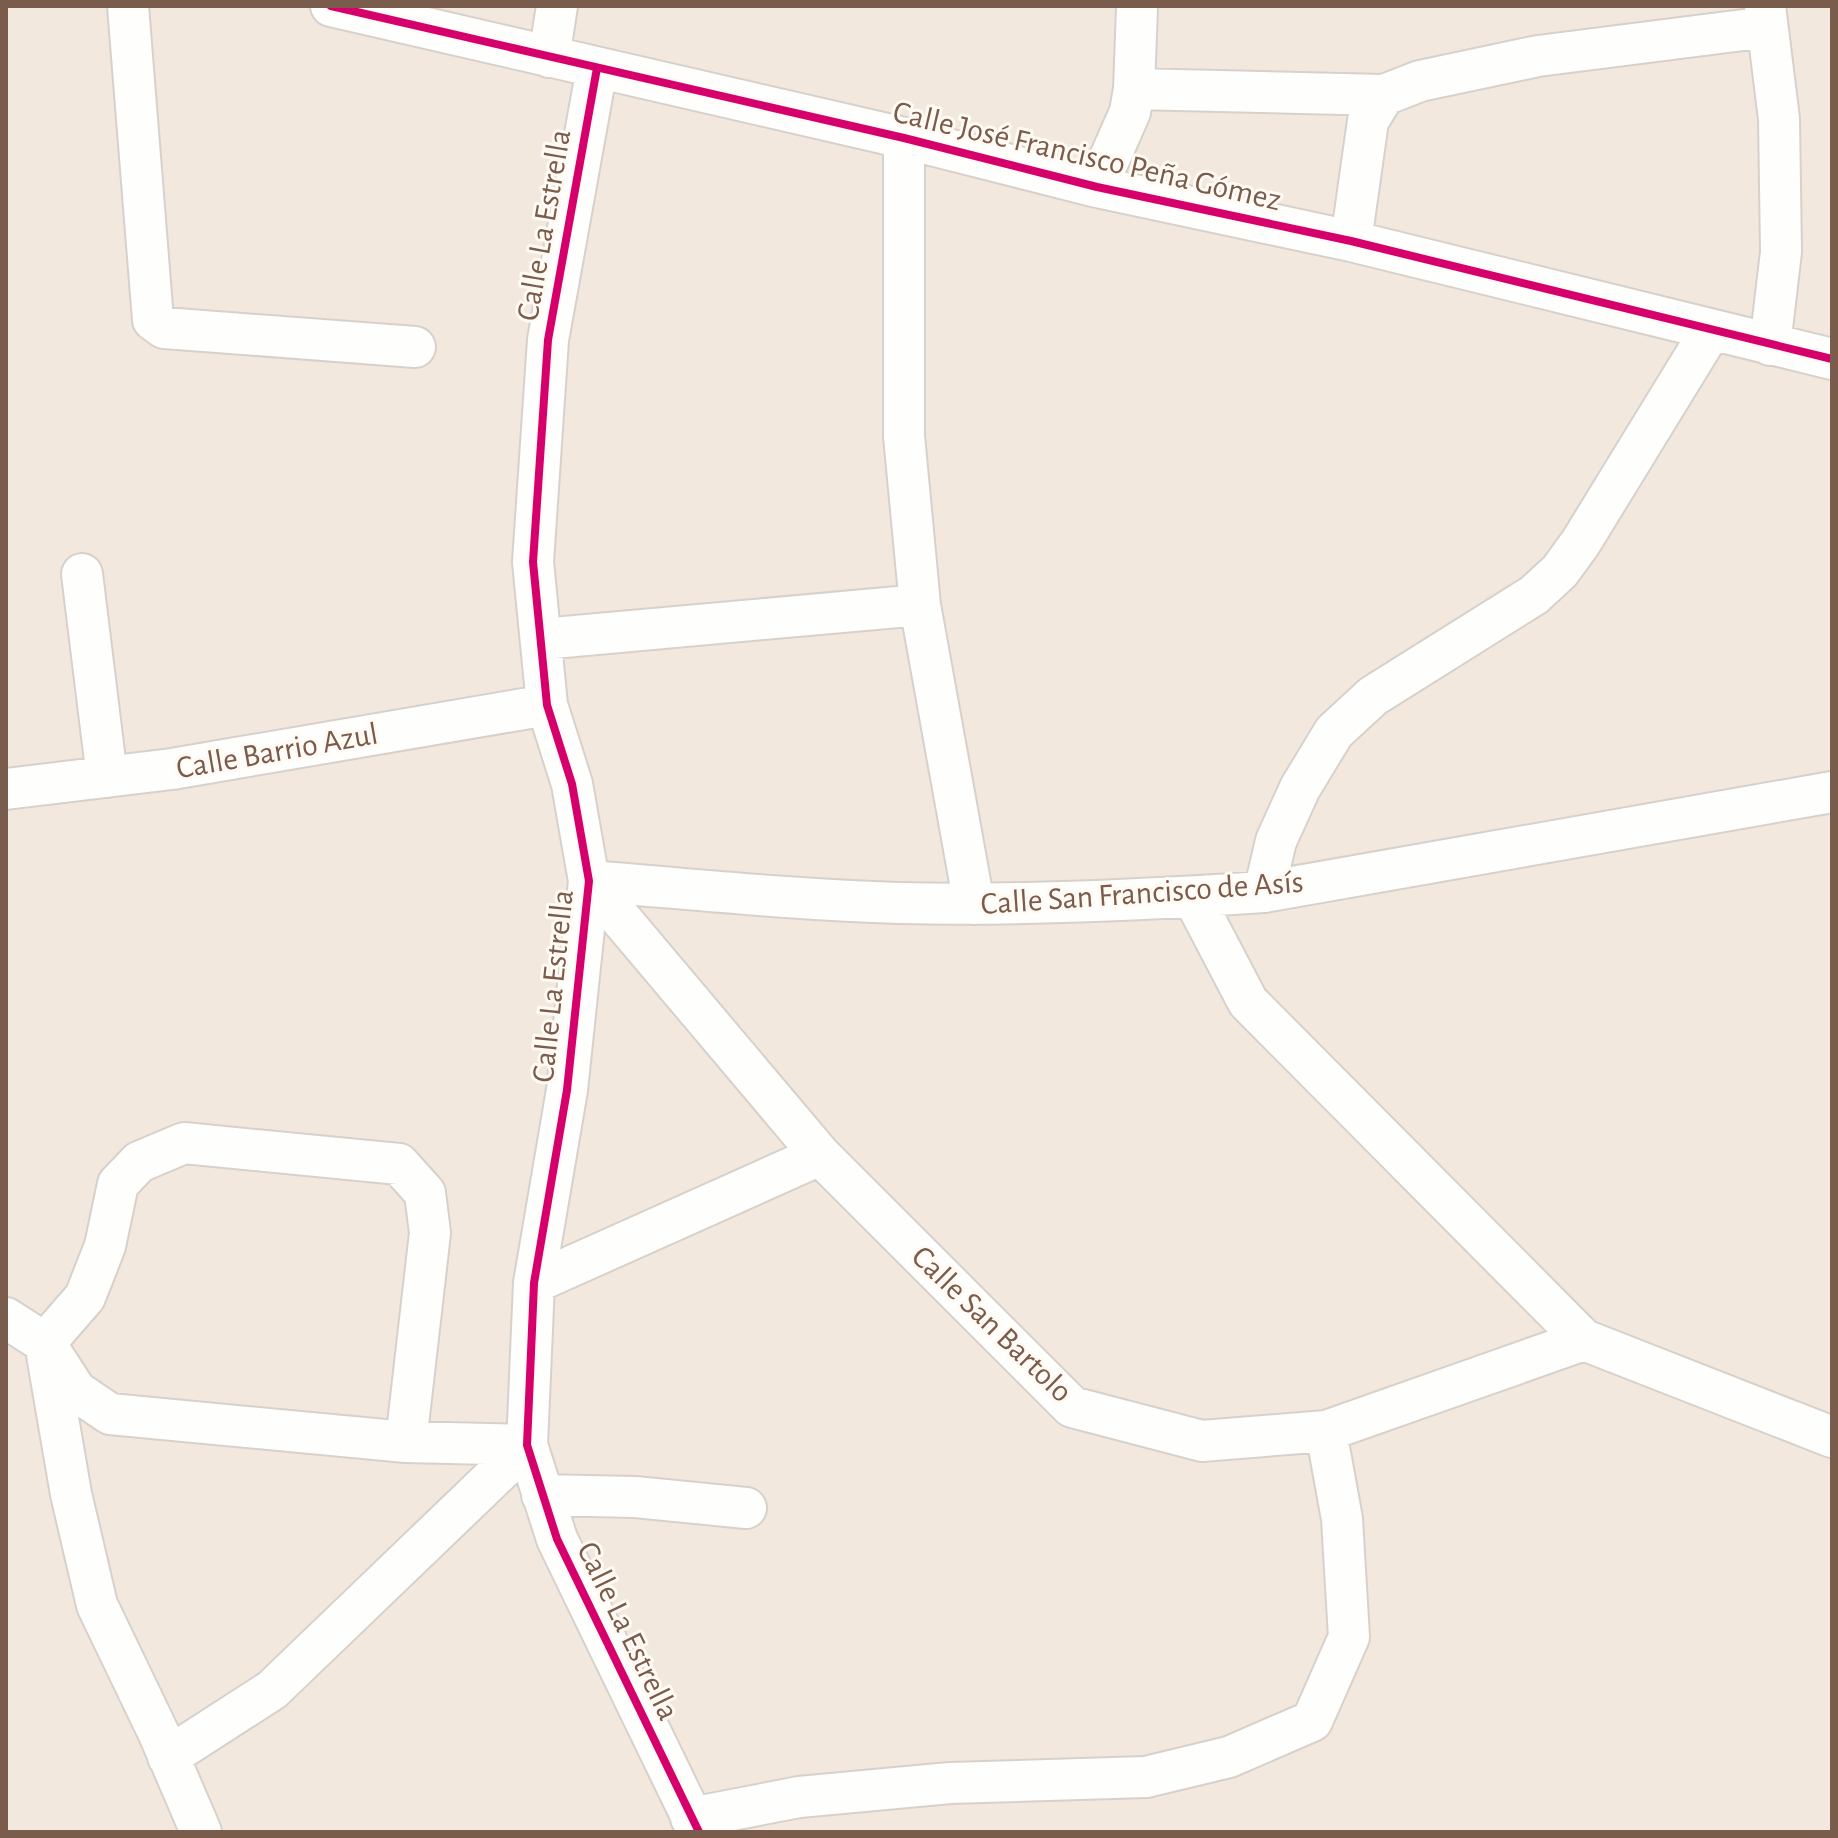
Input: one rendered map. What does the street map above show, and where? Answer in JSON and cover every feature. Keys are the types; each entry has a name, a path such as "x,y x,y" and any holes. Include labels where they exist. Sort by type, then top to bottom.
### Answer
{"street":[{"path":"128,6 153,320 164,328 415,347"},
{"name":"Calle José Francisco Peña Gómez","path":"331,6 904,138 1097,187 1351,241 1832,359"},
{"path":"549,57 557,6"},
{"path":"1097,187 1130,112 1134,89 1137,7"},
{"path":"1134,89 1384,95 1420,81 1538,56 1766,16 1779,119 1781,252 1770,345"},
{"name":"Calle La Estrella","path":"597,68 548,340 533,562 547,705 572,784 589,881 567,1090 534,1283 527,1445 557,1539 695,1825"},
{"path":"1351,241 1368,121 1384,95"},
{"path":"904,138 904,436 920,605 974,904"},
{"path":"1264,892 1276,841 1300,788 1334,732 1373,696 1534,595 1560,571 1711,330"},
{"path":"82,574 107,777"},
{"path":"542,639 920,605"},
{"name":"Calle Barrio Azul","path":"6,789 172,769 547,705"},
{"name":"Calle San Francisco de Asís","path":"589,881 897,903 974,904 1264,892 1832,792"},
{"name":"Calle San Bartolo","path":"589,881 820,1155 1072,1407 1202,1441 1326,1431 1584,1340"},
{"path":"1193,897 1248,1002 1584,1340 1832,1437"},
{"path":"45,1343 85,1297 105,1246 118,1184 139,1162 184,1143 399,1164 425,1193 430,1233 406,1442"},
{"path":"534,1283 820,1155"},
{"path":"6,1318 45,1343 76,1391 110,1414 406,1442 527,1445"},
{"path":"45,1343 71,1494 97,1605 201,1832"},
{"path":"695,1825 799,1797 950,1783 1146,1777 1229,1757 1312,1721 1349,1637 1342,1519 1326,1431"},
{"path":"168,1757 272,1690 527,1445"},
{"path":"542,1495 635,1497 746,1508"}],"shaded area":[{"path":"6,6 1832,6 1832,1832 6,1832"}],"cycle path":[{"path":"331,6 904,138 1097,187 1351,241 1832,359"},
{"path":"597,68 548,340 533,562 547,705 572,784 589,881 567,1090 534,1283 527,1445 557,1539 699,1832"}]}
